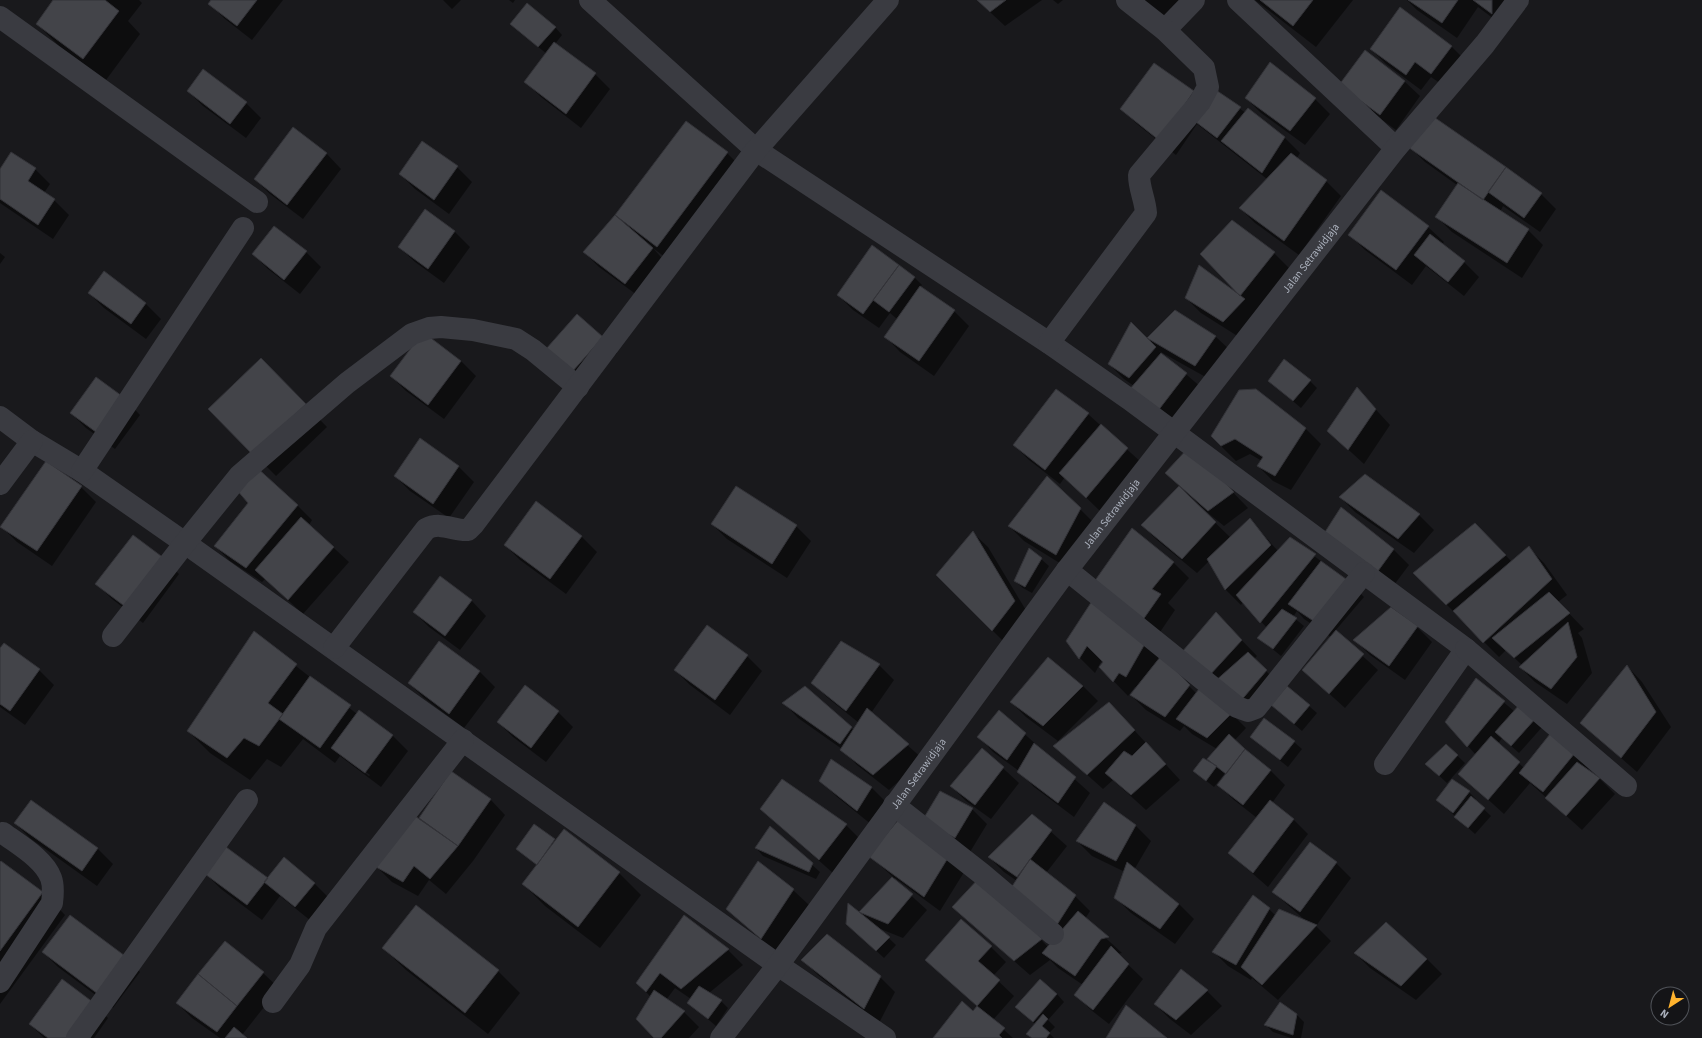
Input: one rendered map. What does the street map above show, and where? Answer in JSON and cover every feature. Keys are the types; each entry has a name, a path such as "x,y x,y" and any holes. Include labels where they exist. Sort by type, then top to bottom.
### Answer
{"street":[{"path":"590,0 756,150 1049,343 1174,432 1466,649 1626,786"},
{"path":"334,648 426,529 440,525 468,530 473,525 756,150 888,0"},
{"path":"1049,343 1146,213 1145,200 1139,185 1139,175 1200,102 1208,87 1204,68 1165,30 1127,0"},
{"path":"1165,30 1194,0"},
{"path":"1238,0 1396,148"},
{"name":"Jalan Setrawidjaja","path":"720,1038 778,965 1067,570 1396,148 1485,44 1518,0"},
{"path":"0,17 257,202"},
{"path":"82,471 243,228"},
{"path":"113,636 240,475 260,456 347,383 412,334 429,328 441,327 473,330 516,339 533,350 578,387"},
{"path":"0,418 32,441 82,471 185,543 778,965 885,1038"},
{"path":"0,484 32,441"},
{"path":"1067,570 1237,707 1248,711 1256,708 1364,573"},
{"path":"1385,764 1466,649"},
{"path":"273,1002 300,965 316,928 463,740"},
{"path":"77,1038 247,800"},
{"path":"894,805 982,874 1053,934"},
{"path":"0,982 52,903 53,891 51,878 42,864 3,833"}],"building":[{"path":"53,0 105,0 119,11 83,59 36,24"},
{"path":"211,0 257,0 237,26 208,4"},
{"path":"977,0 1006,0 990,12"},
{"path":"1260,0 1313,0 1293,26"},
{"path":"1408,0 1458,0 1442,23"},
{"path":"1473,0 1492,0 1492,14"},
{"path":"527,3 556,27 538,47 510,24"},
{"path":"1400,7 1452,46 1431,74 1415,62 1406,75 1370,49"},
{"path":"554,42 596,73 566,114 524,82"},
{"path":"1365,50 1405,81 1380,115 1339,85"},
{"path":"1270,62 1316,98 1290,131 1245,98"},
{"path":"1154,63 1194,91 1160,141 1120,109"},
{"path":"203,69 247,102 230,124 187,91"},
{"path":"1207,84 1241,107 1217,138 1184,113"},
{"path":"1248,108 1285,137 1262,173 1221,141"},
{"path":"1431,115 1506,167 1483,200 1408,147"},
{"path":"686,121 728,152 657,247 615,215"},
{"path":"293,127 327,153 287,205 254,179"},
{"path":"422,141 458,166 434,200 399,174"},
{"path":"11,152 36,168 28,181 55,199 38,225 0,199 0,169"},
{"path":"1291,153 1327,180 1284,241 1239,208"},
{"path":"1506,167 1542,193 1524,218 1488,192"},
{"path":"1458,183 1529,229 1507,263 1435,217"},
{"path":"1381,190 1429,226 1396,270 1348,235"},
{"path":"425,209 455,231 428,269 398,247"},
{"path":"615,215 653,248 625,284 583,252"},
{"path":"1232,220 1275,252 1240,296 1200,254"},
{"path":"274,226 307,251 284,280 252,254"},
{"path":"1430,234 1465,261 1448,282 1414,255"},
{"path":"872,245 899,265 863,314 837,295"},
{"path":"899,265 915,277 889,312 873,300"},
{"path":"1199,265 1245,299 1223,322 1185,298"},
{"path":"104,271 146,303 131,324 88,293"},
{"path":"920,286 955,310 919,361 884,337"},
{"path":"1175,310 1216,336 1195,366 1147,338"},
{"path":"577,314 603,337 572,372 546,349"},
{"path":"1131,322 1156,347 1129,378 1108,364"},
{"path":"423,332 461,361 428,405 390,376"},
{"path":"1161,353 1187,373 1157,412 1129,390"},
{"path":"261,358 306,404 253,455 208,409"},
{"path":"1284,359 1311,380 1293,401 1268,381"},
{"path":"96,377 126,399 100,435 70,413"},
{"path":"1357,387 1376,409 1348,450 1327,431"},
{"path":"1056,389 1089,413 1045,470 1013,445"},
{"path":"1256,389 1306,428 1275,476 1257,466 1263,457 1235,439 1221,446 1211,436 1239,390"},
{"path":"1101,424 1128,448 1086,498 1059,473"},
{"path":"420,438 459,466 433,504 394,476"},
{"path":"1190,446 1234,492 1208,511 1165,473"},
{"path":"46,461 82,486 37,551 0,527"},
{"path":"254,465 298,505 246,568 214,546 248,503 236,489"},
{"path":"1365,474 1420,514 1398,539 1339,497"},
{"path":"1047,476 1081,508 1056,555 1008,526"},
{"path":"736,486 797,525 772,564 711,524"},
{"path":"1179,486 1216,522 1182,559 1141,525"},
{"path":"536,501 582,536 550,579 504,545"},
{"path":"1341,507 1394,549 1378,571 1325,532"},
{"path":"301,517 334,547 288,600 255,570"},
{"path":"1250,518 1271,545 1225,590 1207,559"},
{"path":"1475,523 1506,555 1446,605 1413,573"},
{"path":"1132,528 1174,562 1152,589 1161,594 1140,624 1094,582"},
{"path":"973,531 1015,601 992,631 936,575"},
{"path":"133,535 165,559 127,608 95,584"},
{"path":"1290,537 1316,554 1260,623 1236,595"},
{"path":"1529,546 1552,579 1483,643 1453,611"},
{"path":"1029,548 1042,558 1025,587 1014,581"},
{"path":"1321,561 1350,582 1315,622 1288,604"},
{"path":"440,576 472,600 445,636 413,612"},
{"path":"1549,592 1570,613 1514,658 1492,638"},
{"path":"1094,598 1146,642 1126,677 1119,673 1113,682 1099,667 1103,662 1087,646 1079,659 1066,641"},
{"path":"1391,607 1418,626 1389,666 1353,640"},
{"path":"1282,609 1297,618 1273,649 1257,638"},
{"path":"1216,612 1242,640 1209,676 1182,652"},
{"path":"1568,622 1577,657 1551,689 1519,667"},
{"path":"707,625 748,655 715,700 674,670"},
{"path":"1336,630 1364,654 1329,694 1302,670"},
{"path":"254,631 297,664 268,703 283,714 259,746 244,738 227,758 187,731"},
{"path":"439,641 480,671 449,714 408,683"},
{"path":"841,641 880,664 846,711 811,683"},
{"path":"4,643 40,669 10,711 0,704 0,648"},
{"path":"1248,652 1267,670 1239,703 1213,683"},
{"path":"1161,656 1190,685 1165,717 1130,695"},
{"path":"1048,657 1083,686 1043,726 1010,702"},
{"path":"1627,665 1656,712 1621,758 1580,723"},
{"path":"310,676 351,705 320,748 279,719"},
{"path":"1476,678 1505,701 1467,747 1445,722"},
{"path":"525,685 559,711 531,748 497,722"},
{"path":"805,686 852,727 840,744 782,703"},
{"path":"1287,686 1310,705 1294,724 1271,705"},
{"path":"1199,689 1232,713 1207,738 1176,719"},
{"path":"1109,702 1135,730 1087,775 1053,746"},
{"path":"1520,704 1536,718 1511,746 1495,732"},
{"path":"867,708 909,744 873,775 840,750"},
{"path":"359,710 393,735 365,773 331,748"},
{"path":"999,710 1026,733 1007,760 977,737"},
{"path":"1264,718 1295,741 1280,760 1250,737"},
{"path":"1229,734 1245,749 1226,774 1207,759"},
{"path":"1550,734 1575,753 1543,792 1519,773"},
{"path":"1491,736 1520,762 1488,800 1458,774"},
{"path":"1146,742 1166,764 1131,795 1105,773 1124,751 1132,756"},
{"path":"1034,743 1076,777 1058,803 1017,772"},
{"path":"1446,744 1458,755 1439,776 1425,764"},
{"path":"982,748 1004,767 975,805 950,786"},
{"path":"1245,749 1271,770 1243,805 1217,785"},
{"path":"1203,758 1217,766 1206,781 1193,771"},
{"path":"831,759 872,787 857,811 819,781"},
{"path":"1577,762 1600,778 1566,816 1545,798"},
{"path":"451,771 491,799 458,846 419,818"},
{"path":"782,779 847,824 819,860 760,809"},
{"path":"1452,779 1470,791 1453,813 1436,800"},
{"path":"940,791 973,808 955,838 922,821"},
{"path":"1471,796 1485,808 1468,828 1454,817"},
{"path":"31,800 98,848 82,871 14,823"},
{"path":"1270,800 1294,819 1253,873 1228,853"},
{"path":"1104,802 1136,825 1116,861 1076,841"},
{"path":"412,814 458,846 430,879 414,866 403,882 376,867"},
{"path":"1032,814 1052,830 1017,877 988,857"},
{"path":"900,818 951,853 924,897 868,856"},
{"path":"534,824 555,839 537,865 516,849"},
{"path":"770,826 813,863 809,872 755,848"},
{"path":"564,829 620,872 578,927 522,884"},
{"path":"1310,842 1337,862 1300,912 1272,892"},
{"path":"226,847 268,878 247,905 205,874"},
{"path":"284,857 315,883 295,907 264,882"},
{"path":"1030,859 1076,895 1053,931 1007,894"},
{"path":"1,861 43,892 0,951 0,862"},
{"path":"758,861 794,889 761,939 726,909"},
{"path":"1127,862 1179,904 1160,929 1114,898"},
{"path":"981,876 1042,939 1014,961 952,907"},
{"path":"892,877 913,894 888,924 859,912"},
{"path":"1253,895 1270,908 1236,965 1212,952"},
{"path":"848,903 890,937 876,951 846,924"},
{"path":"416,905 499,970 465,1013 382,948"},
{"path":"1279,909 1317,925 1262,985 1241,967"},
{"path":"1078,911 1109,937 1101,939 1075,976 1042,953"},
{"path":"70,915 125,956 98,994 42,952"},
{"path":"684,915 729,949 681,989 660,973 646,992 636,983"},
{"path":"961,919 992,946 978,961 1000,980 977,1006 925,960"},
{"path":"1386,922 1427,959 1401,986 1354,953"},
{"path":"827,934 881,976 864,1009 801,960"},
{"path":"225,941 264,972 237,1006 198,974"},
{"path":"1111,946 1129,964 1093,1010 1074,995"},
{"path":"1181,969 1208,990 1176,1020 1154,1004"},
{"path":"198,974 237,1006 217,1032 176,1003"},
{"path":"62,979 94,1003 68,1038 48,1038 29,1024"},
{"path":"1040,979 1057,994 1033,1022 1015,1007"},
{"path":"699,986 722,1000 708,1019 687,1003"},
{"path":"654,990 685,1011 661,1038 654,1038 636,1019"},
{"path":"962,1001 973,1011 977,1006 1005,1028 999,1035 1002,1038 933,1038"},
{"path":"1280,1002 1297,1014 1293,1035 1264,1025"},
{"path":"1126,1005 1167,1038 1106,1038"},
{"path":"1043,1014 1048,1019 1042,1026 1050,1033 1046,1038 1032,1038 1026,1034"},
{"path":"234,1027 247,1038 225,1038"}]}
